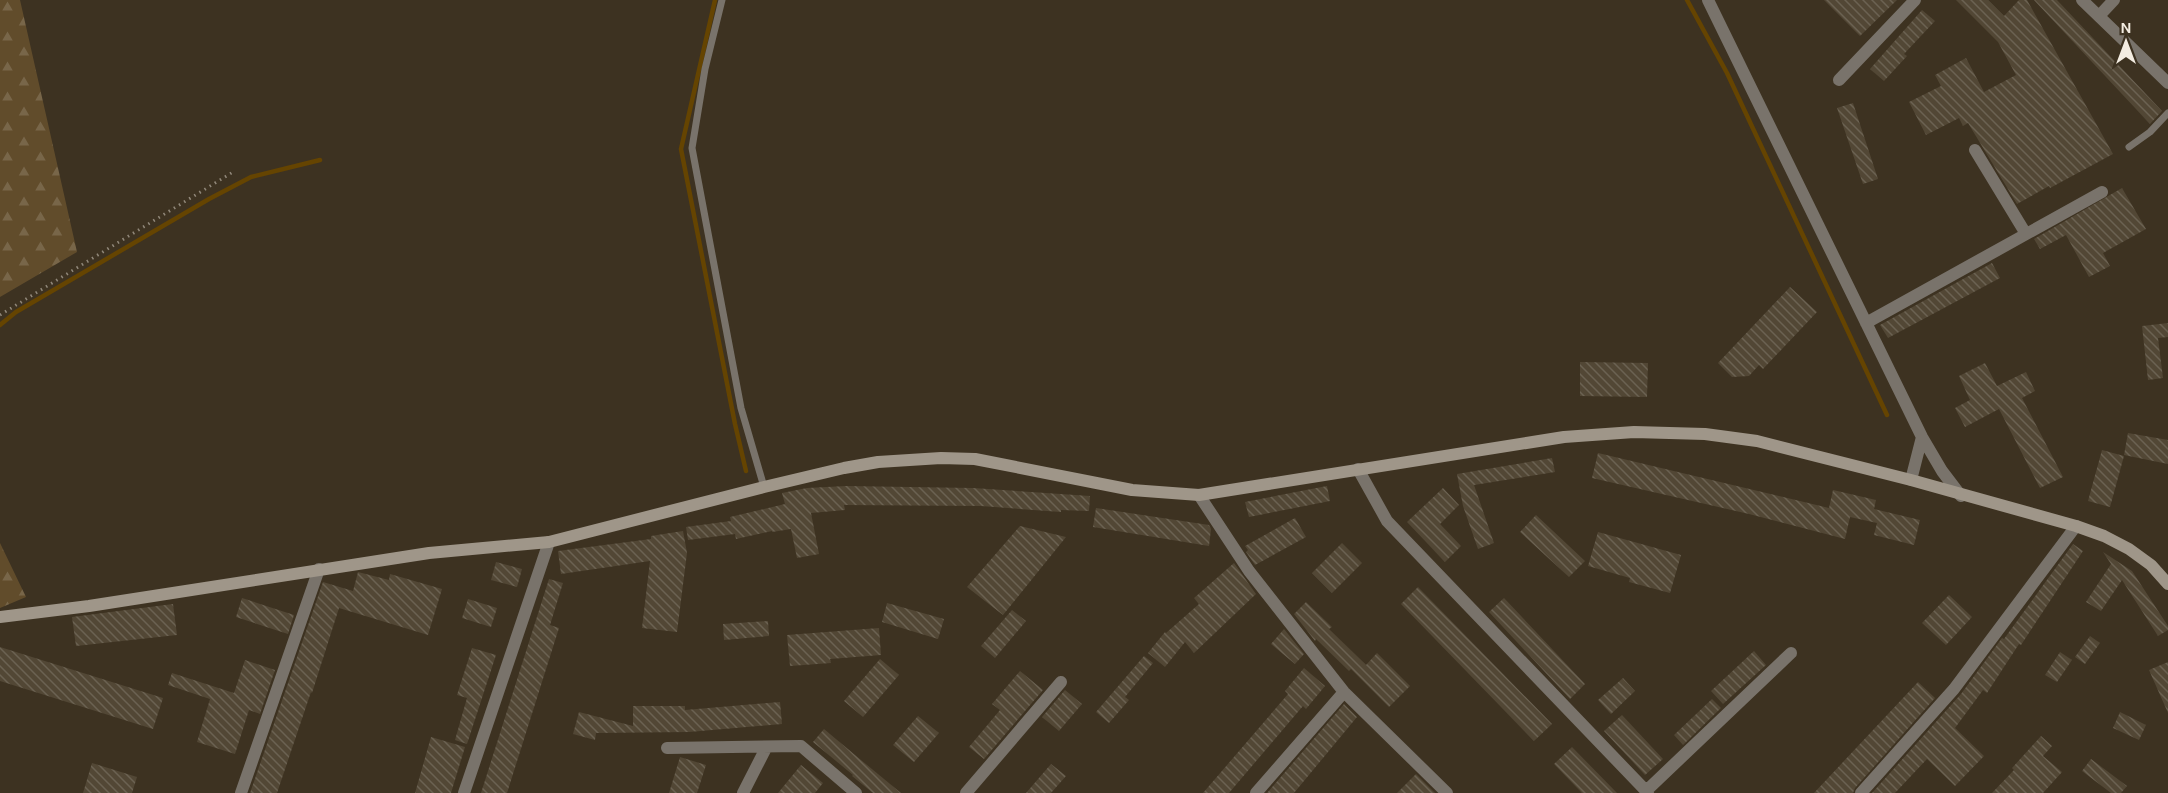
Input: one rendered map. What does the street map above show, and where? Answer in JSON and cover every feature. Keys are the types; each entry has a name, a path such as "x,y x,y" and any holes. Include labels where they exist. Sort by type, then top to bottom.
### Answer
{"street":[{"path":"1707,0 1922,437 1946,478 1961,496"},
{"path":"1839,80 1915,0"},
{"path":"2082,0 2168,82"},
{"path":"2099,16 2114,0"},
{"path":"1975,150 2026,234"},
{"path":"1866,323 2102,192"},
{"path":"0,617 79,608 429,553 549,542 764,487 878,462 941,458 975,459 1132,490 1199,495 1564,437 1634,432 1670,432 1757,441 1911,480 1961,496 2076,526 2104,536 2129,549 2151,565 2168,584"},
{"path":"1911,480 1922,437"},
{"path":"1358,469 1387,521 1647,792 1791,652"},
{"path":"1199,495 1249,571 1344,692 1447,793"},
{"path":"1861,793 1954,689 2076,526"},
{"path":"464,793 549,542"},
{"path":"241,793 319,569"},
{"path":"966,793 1061,682"},
{"path":"1256,793 1344,692"},
{"path":"667,748 801,746 856,793"},
{"path":"743,793 766,748"}],"lane":[{"path":"722,0 705,69 692,148 741,408 764,487"},
{"path":"2129,147 2150,132 2168,113"}],"path":[{"path":"0,315 233,172"}],"green space":[{"path":"0,0 20,0 77,252 0,297"},
{"path":"0,543 26,597 0,608"}],"building":[{"path":"1824,0 1897,0 1860,36"},
{"path":"1956,0 1988,0 2004,16 2019,0 2027,0 2113,154 2017,204 1968,123 1963,126 1959,118 1926,135 1909,102 1941,86 1935,75 1966,58 1984,92 2016,75 1998,42"},
{"path":"2034,0 2057,0 2162,111 2150,124"},
{"path":"1922,10 1935,21 1904,54 1907,56 1884,81 1870,69"},
{"path":"1853,103 1878,179 1863,184 1837,108"},
{"path":"2122,188 2146,229 2103,253 2110,266 2089,277 2066,235 2040,249 2034,239"},
{"path":"1992,263 2000,278 1888,338 1880,325"},
{"path":"1790,287 1817,312 1763,369 1759,365 1749,376 1732,377 1718,363"},
{"path":"2168,323 2168,337 2158,338 2163,378 2148,380 2142,326"},
{"path":"1580,362 1648,363 1647,397 1580,396"},
{"path":"1985,363 1997,386 2026,372 2035,391 2022,398 2063,477 2040,488 1999,409 1965,427 1955,408 1970,400 1959,376"},
{"path":"2128,433 2168,440 2168,464 2124,455"},
{"path":"2102,450 2124,456 2110,507 2088,501"},
{"path":"1598,453 1829,508 1833,490 1876,500 1874,509 1920,520 1914,545 1874,535 1877,523 1850,517 1845,539 1749,514 1592,478"},
{"path":"1552,458 1555,472 1474,485 1494,543 1478,549 1463,506 1457,474"},
{"path":"846,486 973,488 1090,496 1089,511 1061,510 1061,512 981,506 844,505 845,510 811,513 819,554 797,558 791,529 736,539 735,534 688,540 686,527 731,521 730,517 785,504 782,493 807,488"},
{"path":"1327,486 1330,501 1249,517 1245,502"},
{"path":"1443,488 1459,505 1440,524 1461,546 1445,562 1407,522"},
{"path":"1096,508 1209,525 1211,529 1209,546 1093,527"},
{"path":"1536,515 1585,561 1569,577 1520,532"},
{"path":"1295,518 1306,537 1255,565 1246,552 1248,550 1245,546"},
{"path":"1020,526 1066,537 1003,615 967,587"},
{"path":"683,531 687,553 677,632 642,628 650,561 561,574 558,551 651,539 651,536"},
{"path":"1598,532 1681,555 1670,593 1629,582 1630,578 1588,566"},
{"path":"1342,543 1362,563 1332,593 1312,573"},
{"path":"2073,544 2083,551 1987,693 1983,690 1955,728 1984,756 1955,786 1927,759 1895,793 1872,793 1961,694"},
{"path":"2103,552 2132,571 2168,626 2168,630 2158,636 2122,580 2101,611 2086,602 2111,564"},
{"path":"496,562 522,569 517,587 491,580"},
{"path":"1234,563 1256,594 1194,653 1185,642 1165,667 1148,653 1165,632 1199,604 1194,598"},
{"path":"358,572 389,580 390,574 442,589 428,635 339,608 277,793 250,793 323,582 353,591"},
{"path":"549,579 563,583 550,625 559,628 507,793 481,793"},
{"path":"1418,587 1552,724 1534,741 1401,604"},
{"path":"1949,595 1972,617 1946,645 1922,623"},
{"path":"242,598 294,615 288,634 236,617"},
{"path":"1504,598 1585,684 1570,699 1489,612"},
{"path":"468,599 497,608 491,627 462,618"},
{"path":"1306,602 1332,627 1329,629 1366,665 1377,653 1410,686 1389,707 1351,669 1349,671 1316,639 1315,641 1294,614"},
{"path":"887,603 944,619 938,639 882,622"},
{"path":"173,604 177,635 76,646 72,617"},
{"path":"1012,610 1026,621 995,658 981,646"},
{"path":"768,621 769,636 724,640 723,624"},
{"path":"879,628 881,655 830,659 831,663 790,666 787,635"},
{"path":"1284,629 1304,654 1295,664 1271,644"},
{"path":"2090,636 2100,643 2085,664 2075,657"},
{"path":"0,647 163,698 153,729 0,681"},
{"path":"472,648 496,655 467,744 455,740 467,698 457,695"},
{"path":"1754,651 1766,665 1723,704 1711,691"},
{"path":"2060,652 2072,660 2057,682 2045,675"},
{"path":"1144,656 1153,663 1125,697 1129,700 1109,723 1096,712"},
{"path":"880,659 899,675 863,717 844,701"},
{"path":"245,660 275,670 260,714 249,710 235,754 197,742 210,699 168,685 172,673 234,693"},
{"path":"2168,662 2168,713 2149,670"},
{"path":"1304,668 1325,686 1306,709 1303,706 1229,793 1203,793 1288,694 1285,691"},
{"path":"1020,671 1043,690 984,759 969,747 1000,710 992,704"},
{"path":"1623,678 1635,691 1611,714 1598,700"},
{"path":"1918,682 1935,698 1853,793 1814,793"},
{"path":"1065,690 1082,704 1059,731 1042,717"},
{"path":"1712,699 1721,708 1683,745 1674,735"},
{"path":"780,702 782,724 689,732 596,733 595,740 573,734 579,712 633,726 633,706 685,706 685,710"},
{"path":"1344,704 1357,717 1294,793 1267,793"},
{"path":"2120,712 2146,725 2139,740 2113,728"},
{"path":"1622,715 1663,759 1645,775 1604,731"},
{"path":"918,716 939,733 914,762 893,745"},
{"path":"824,729 901,793 873,793 852,776 813,742"},
{"path":"2041,736 2052,746 2043,756 2062,772 2043,793 1992,793 2014,770 2012,768"},
{"path":"431,737 465,747 451,793 415,793"},
{"path":"1572,747 1617,793 1582,793 1554,764"},
{"path":"680,757 706,765 697,793 669,793"},
{"path":"2091,759 2127,786 2121,793 2111,793 2082,771"},
{"path":"92,763 137,777 132,793 83,793"},
{"path":"1051,764 1066,776 1051,793 1026,793"},
{"path":"801,765 823,783 815,793 778,793"},
{"path":"1416,774 1435,793 1397,793"}],"waterway":[{"path":"715,0 681,149 746,471"},
{"path":"1687,0 1727,73 1887,415"},
{"path":"0,325 16,312 209,199 251,177 320,160"}]}
